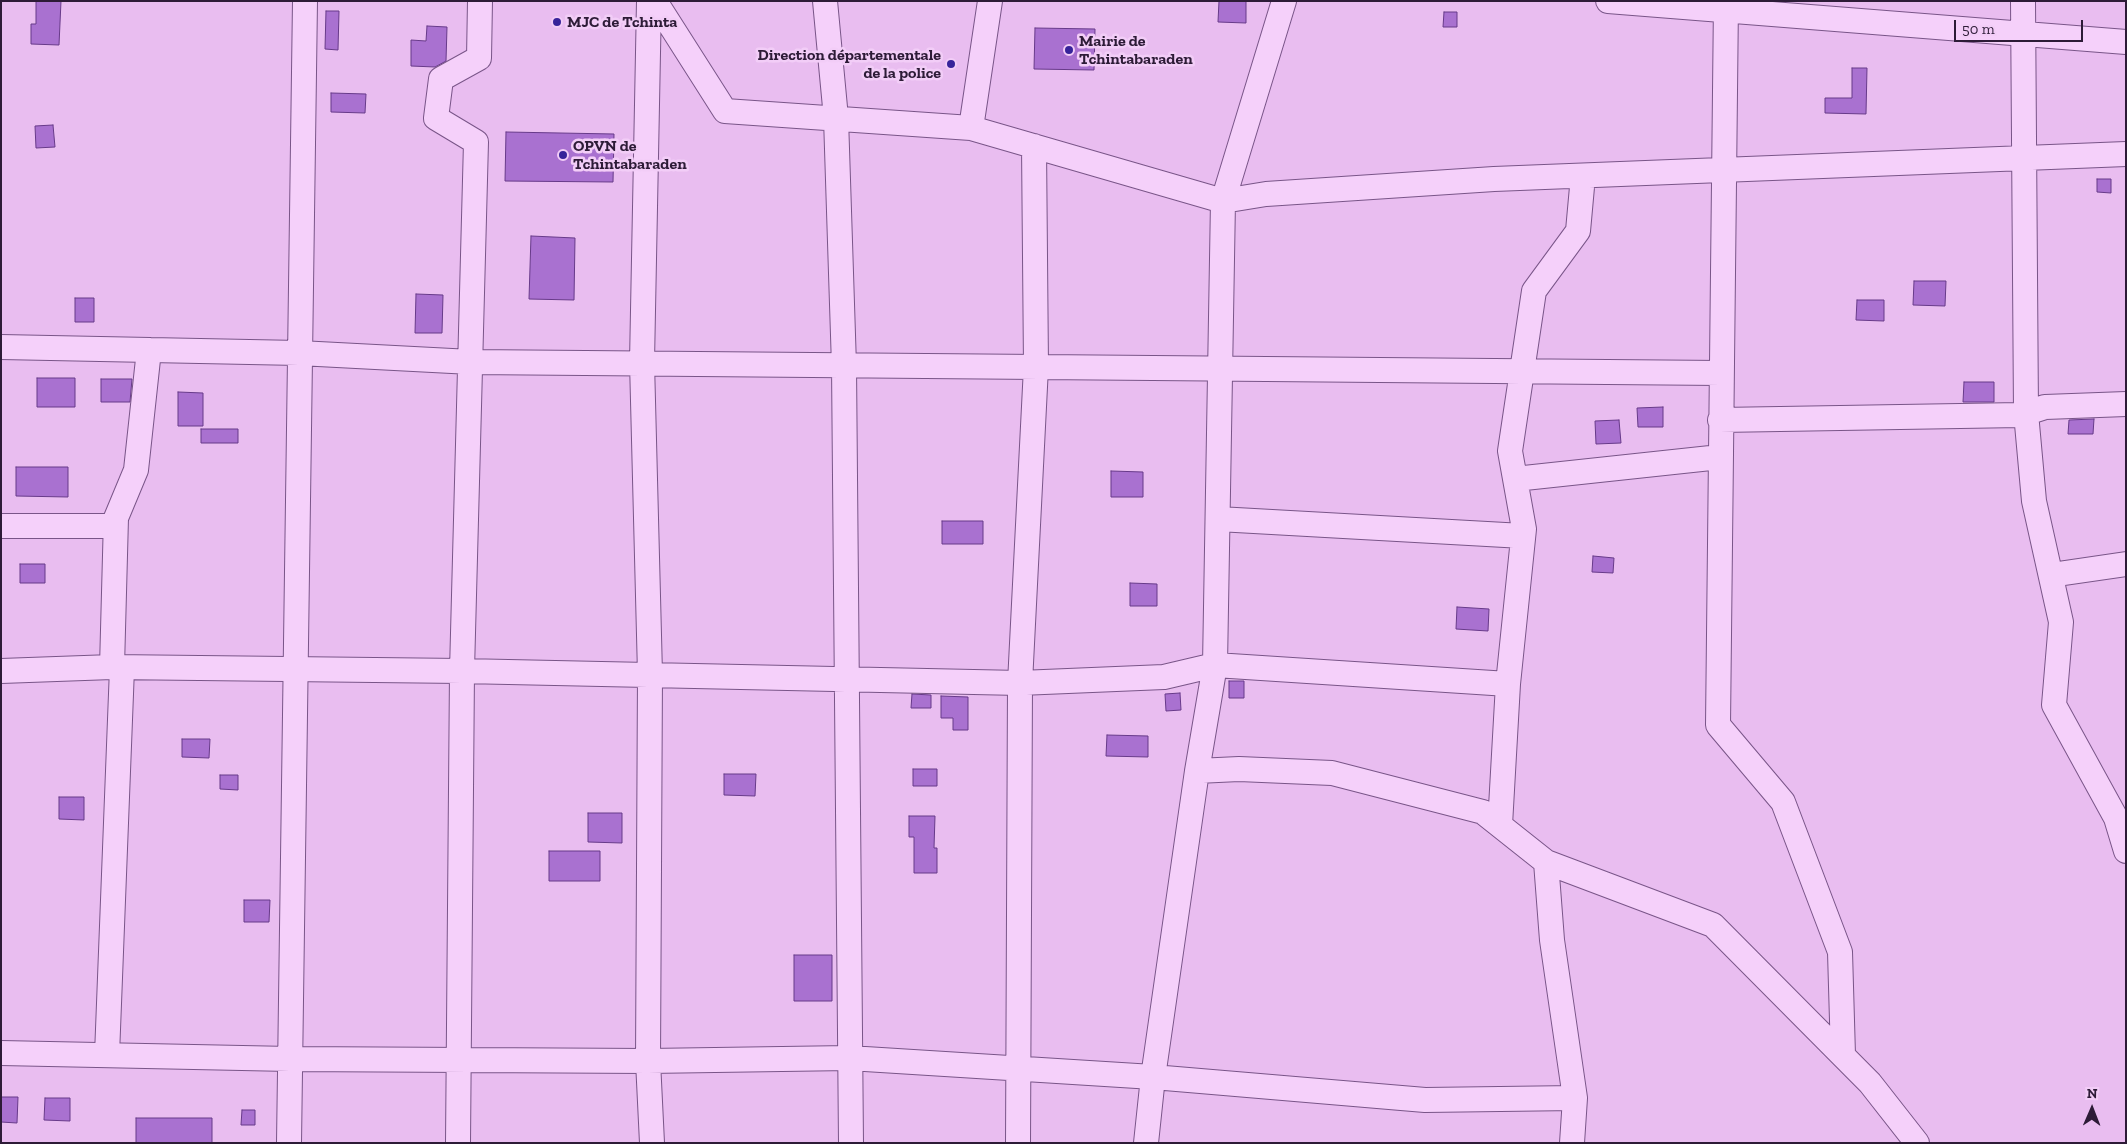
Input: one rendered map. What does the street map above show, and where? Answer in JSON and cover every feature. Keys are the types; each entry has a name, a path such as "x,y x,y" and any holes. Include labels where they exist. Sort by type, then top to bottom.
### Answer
{"street":[{"path":"288,1143 305,1"},
{"path":"458,1143 462,671 476,142 436,118 441,79 479,58 480,1"},
{"path":"649,1 642,362 650,674 648,1061 652,1143"},
{"path":"655,1 725,111 971,128 1223,201 1276,194 1494,179 2126,154"},
{"path":"825,1 836,118 844,366 849,1058 852,1143"},
{"path":"971,128 990,1"},
{"path":"1146,1143 1153,1077 1197,771 1215,665 1223,201 1284,1"},
{"path":"1608,1 1726,6 2126,42"},
{"path":"2023,1 2026,413 2034,501 2061,622 2054,705 2116,818 2126,851"},
{"path":"1726,6 1718,725 1783,802 1840,952 1843,1055"},
{"path":"1018,1143 1020,683 1036,367 1034,146"},
{"path":"1500,825 1508,684 1524,529 1510,450 1520,371 1534,290 1578,231 1583,176"},
{"path":"1,347 299,353 470,362 642,362 844,366 1721,373"},
{"path":"107,1055 117,667 115,526 116,518 136,470 149,350"},
{"path":"1720,420 2020,415 2045,407 2126,404"},
{"path":"1515,479 1720,457"},
{"path":"1218,519 1523,536"},
{"path":"1,526 115,526"},
{"path":"2051,575 2126,564"},
{"path":"1,671 117,667 294,669 650,674 1020,683 1164,677 1215,665 1508,684"},
{"path":"1197,771 1332,772 1483,812 1546,862 1713,925 1870,1082 1917,1143"},
{"path":"1546,862 1552,940 1575,1098 1572,1143"},
{"path":"1,1053 290,1059 648,1061 849,1058 1153,1077 1425,1100 1575,1098"}],"building":[{"path":"36,1 61,1 59,45 31,44 31,24 36,24"},
{"path":"1219,1 1246,1 1246,23 1218,22"},
{"path":"326,11 339,11 338,50 325,49"},
{"path":"1444,12 1457,12 1457,27 1443,27"},
{"path":"427,26 447,27 446,61 435,67 411,66 411,40 426,41"},
{"path":"1035,28 1095,29 1094,70 1034,69"},
{"path":"1852,68 1867,68 1866,114 1825,113 1825,98 1852,98"},
{"path":"331,93 366,94 365,113 331,112"},
{"path":"53,125 55,147 36,148 35,126"},
{"path":"506,132 614,134 613,182 505,181"},
{"path":"2097,179 2111,179 2111,193 2097,192"},
{"path":"531,236 575,238 574,300 529,299"},
{"path":"1914,281 1946,281 1945,306 1913,305"},
{"path":"416,294 443,295 442,333 415,333"},
{"path":"75,298 94,298 94,322 75,322"},
{"path":"1857,300 1884,300 1884,321 1856,320"},
{"path":"37,378 75,378 75,407 37,407"},
{"path":"101,379 132,379 130,402 101,402"},
{"path":"1964,382 1994,382 1994,402 1963,402"},
{"path":"178,392 203,393 203,426 178,426"},
{"path":"1663,407 1663,427 1638,427 1637,408"},
{"path":"2094,419 2093,434 2068,434 2069,420"},
{"path":"1619,420 1621,443 1596,444 1595,421"},
{"path":"201,429 238,429 238,443 201,443"},
{"path":"16,467 68,467 68,497 16,496"},
{"path":"1111,471 1143,472 1143,497 1111,497"},
{"path":"942,521 983,521 983,544 942,544"},
{"path":"1593,556 1614,558 1613,573 1592,572"},
{"path":"20,564 45,564 45,583 20,583"},
{"path":"1130,583 1157,584 1157,606 1130,606"},
{"path":"1457,607 1489,609 1488,631 1456,629"},
{"path":"1229,681 1244,681 1244,698 1229,698"},
{"path":"1180,693 1181,710 1166,711 1165,694"},
{"path":"912,694 931,695 931,708 911,708"},
{"path":"941,696 968,697 968,730 953,730 953,718 941,718"},
{"path":"1107,735 1148,736 1148,757 1106,756"},
{"path":"182,739 210,739 209,758 182,757"},
{"path":"913,769 937,769 937,786 913,786"},
{"path":"724,774 756,774 755,796 724,795"},
{"path":"220,775 238,775 238,790 220,789"},
{"path":"59,797 84,797 84,820 59,819"},
{"path":"588,813 622,813 622,843 588,842"},
{"path":"909,816 935,816 934,848 937,848 937,873 914,873 914,837 909,837"},
{"path":"549,851 600,851 600,881 549,881"},
{"path":"244,900 270,900 269,922 244,922"},
{"path":"794,955 832,955 832,1001 794,1001"},
{"path":"1,1097 18,1097 17,1123 1,1122"},
{"path":"45,1098 70,1098 70,1121 44,1120"},
{"path":"242,1110 255,1110 255,1125 241,1125"},
{"path":"136,1118 212,1118 212,1143 136,1143"}],"place":[{"name":"MJC de Tchinta","path":"557,22"},
{"name":"Mairie de Tchintabaraden","path":"1069,50"},
{"name":"Direction départementale de la police","path":"951,64"},
{"name":"OPVN de Tchintabaraden","path":"563,155"}]}
